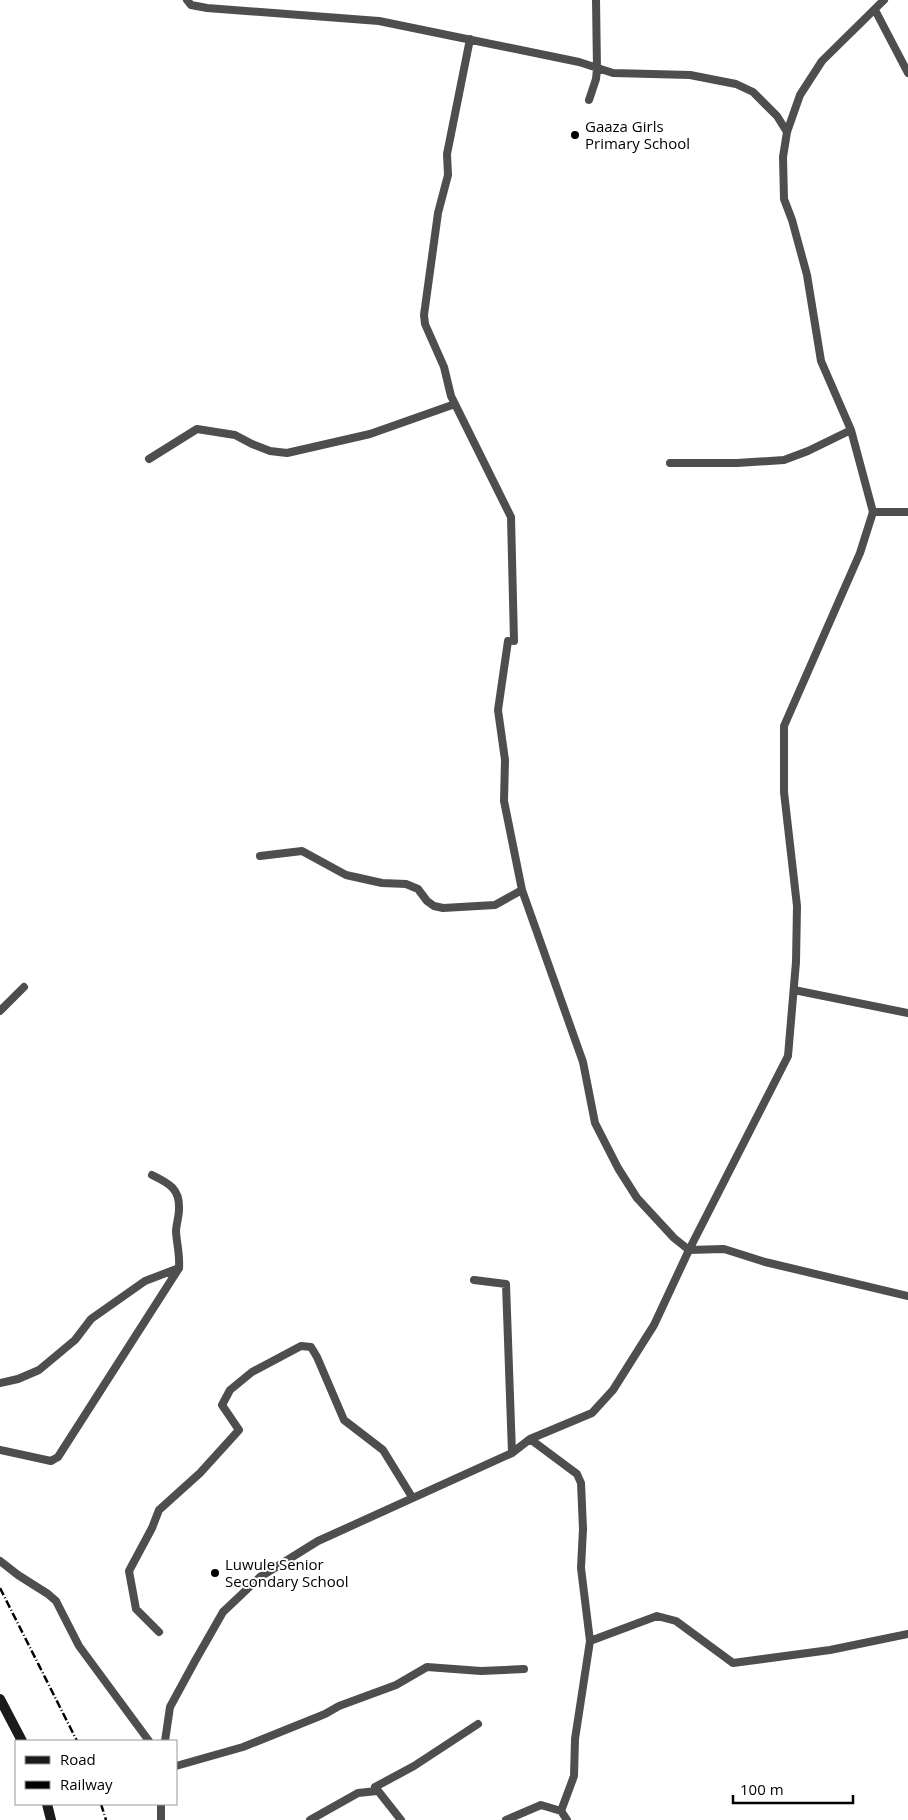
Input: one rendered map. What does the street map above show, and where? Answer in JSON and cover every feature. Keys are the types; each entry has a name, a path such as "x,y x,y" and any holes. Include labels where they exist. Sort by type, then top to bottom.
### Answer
{"main road":[{"path":"0,1699 21,1740"},
{"path":"47,1805 52,1820"}],"street":[{"path":"186,0 191,5 207,8 379,21 579,62 613,73 690,75 736,84 753,92 777,116 787,132"},
{"path":"589,100 596,79 597,69 596,0"},
{"path":"165,1740 170,1707 223,1612 260,1577 318,1541 512,1453 530,1439 592,1413 613,1390 654,1325 689,1250 788,1056 794,990 797,906 784,792 784,726 860,553 873,512 851,430 821,361 807,275 792,220 784,199 784,157 787,132 800,95 822,61 876,10 884,0"},
{"path":"876,10 908,73"},
{"path":"470,39 448,154 448,175 438,213 424,315 425,324 444,367 451,396 511,517 511,641 498,710 505,760 504,801 522,890 582,1062 595,1124 618,1168 637,1198 674,1238 689,1250 724,1249 765,1262 908,1296"},
{"path":"149,459 197,428 235,435 270,451 287,453 370,434 455,404"},
{"path":"670,463 737,463 784,460 808,451 851,430"},
{"path":"873,512 908,512"},
{"path":"260,856 302,851 346,875 382,883 406,884 418,889 434,906 443,908 495,905 522,890"},
{"path":"0,1011 24,987"},
{"path":"794,990 908,1013"},
{"path":"0,1450 51,1461 58,1457 179,1268 180,1254 176,1231 179,1209 177,1195 171,1185 152,1175"},
{"path":"0,1383 18,1379 39,1370 75,1340 91,1319 145,1281 179,1268"},
{"path":"474,1280 506,1284 512,1453"},
{"path":"159,1632 136,1609 129,1572 152,1528 159,1510 200,1473 239,1430 222,1405 230,1390 252,1372 301,1346 311,1347 344,1420 383,1450 412,1497"},
{"path":"530,1439 577,1474 581,1484 583,1529 581,1568 590,1641 575,1740 574,1776 560,1812"},
{"path":"0,1561 56,1601 79,1646 148,1740"},
{"path":"590,1641 657,1616 676,1621 733,1663 830,1650 908,1634"},
{"path":"178,1765 243,1747 325,1714 339,1706 396,1685 427,1667 481,1671 524,1669"},
{"path":"375,1787 414,1766 478,1724"},
{"path":"310,1820 358,1793 377,1791 375,1787"},
{"path":"375,1787 401,1820"},
{"path":"161,1805 161,1820"},
{"path":"506,1820 541,1805 560,1812 567,1820"}],"railway":[{"path":"0,1588 76,1740"},
{"path":"101,1805 106,1820"}],"place":[{"name":"Gaaza Girls Primary School","path":"575,135"},
{"name":"Luwule Senior Secondary School","path":"215,1573"}]}
